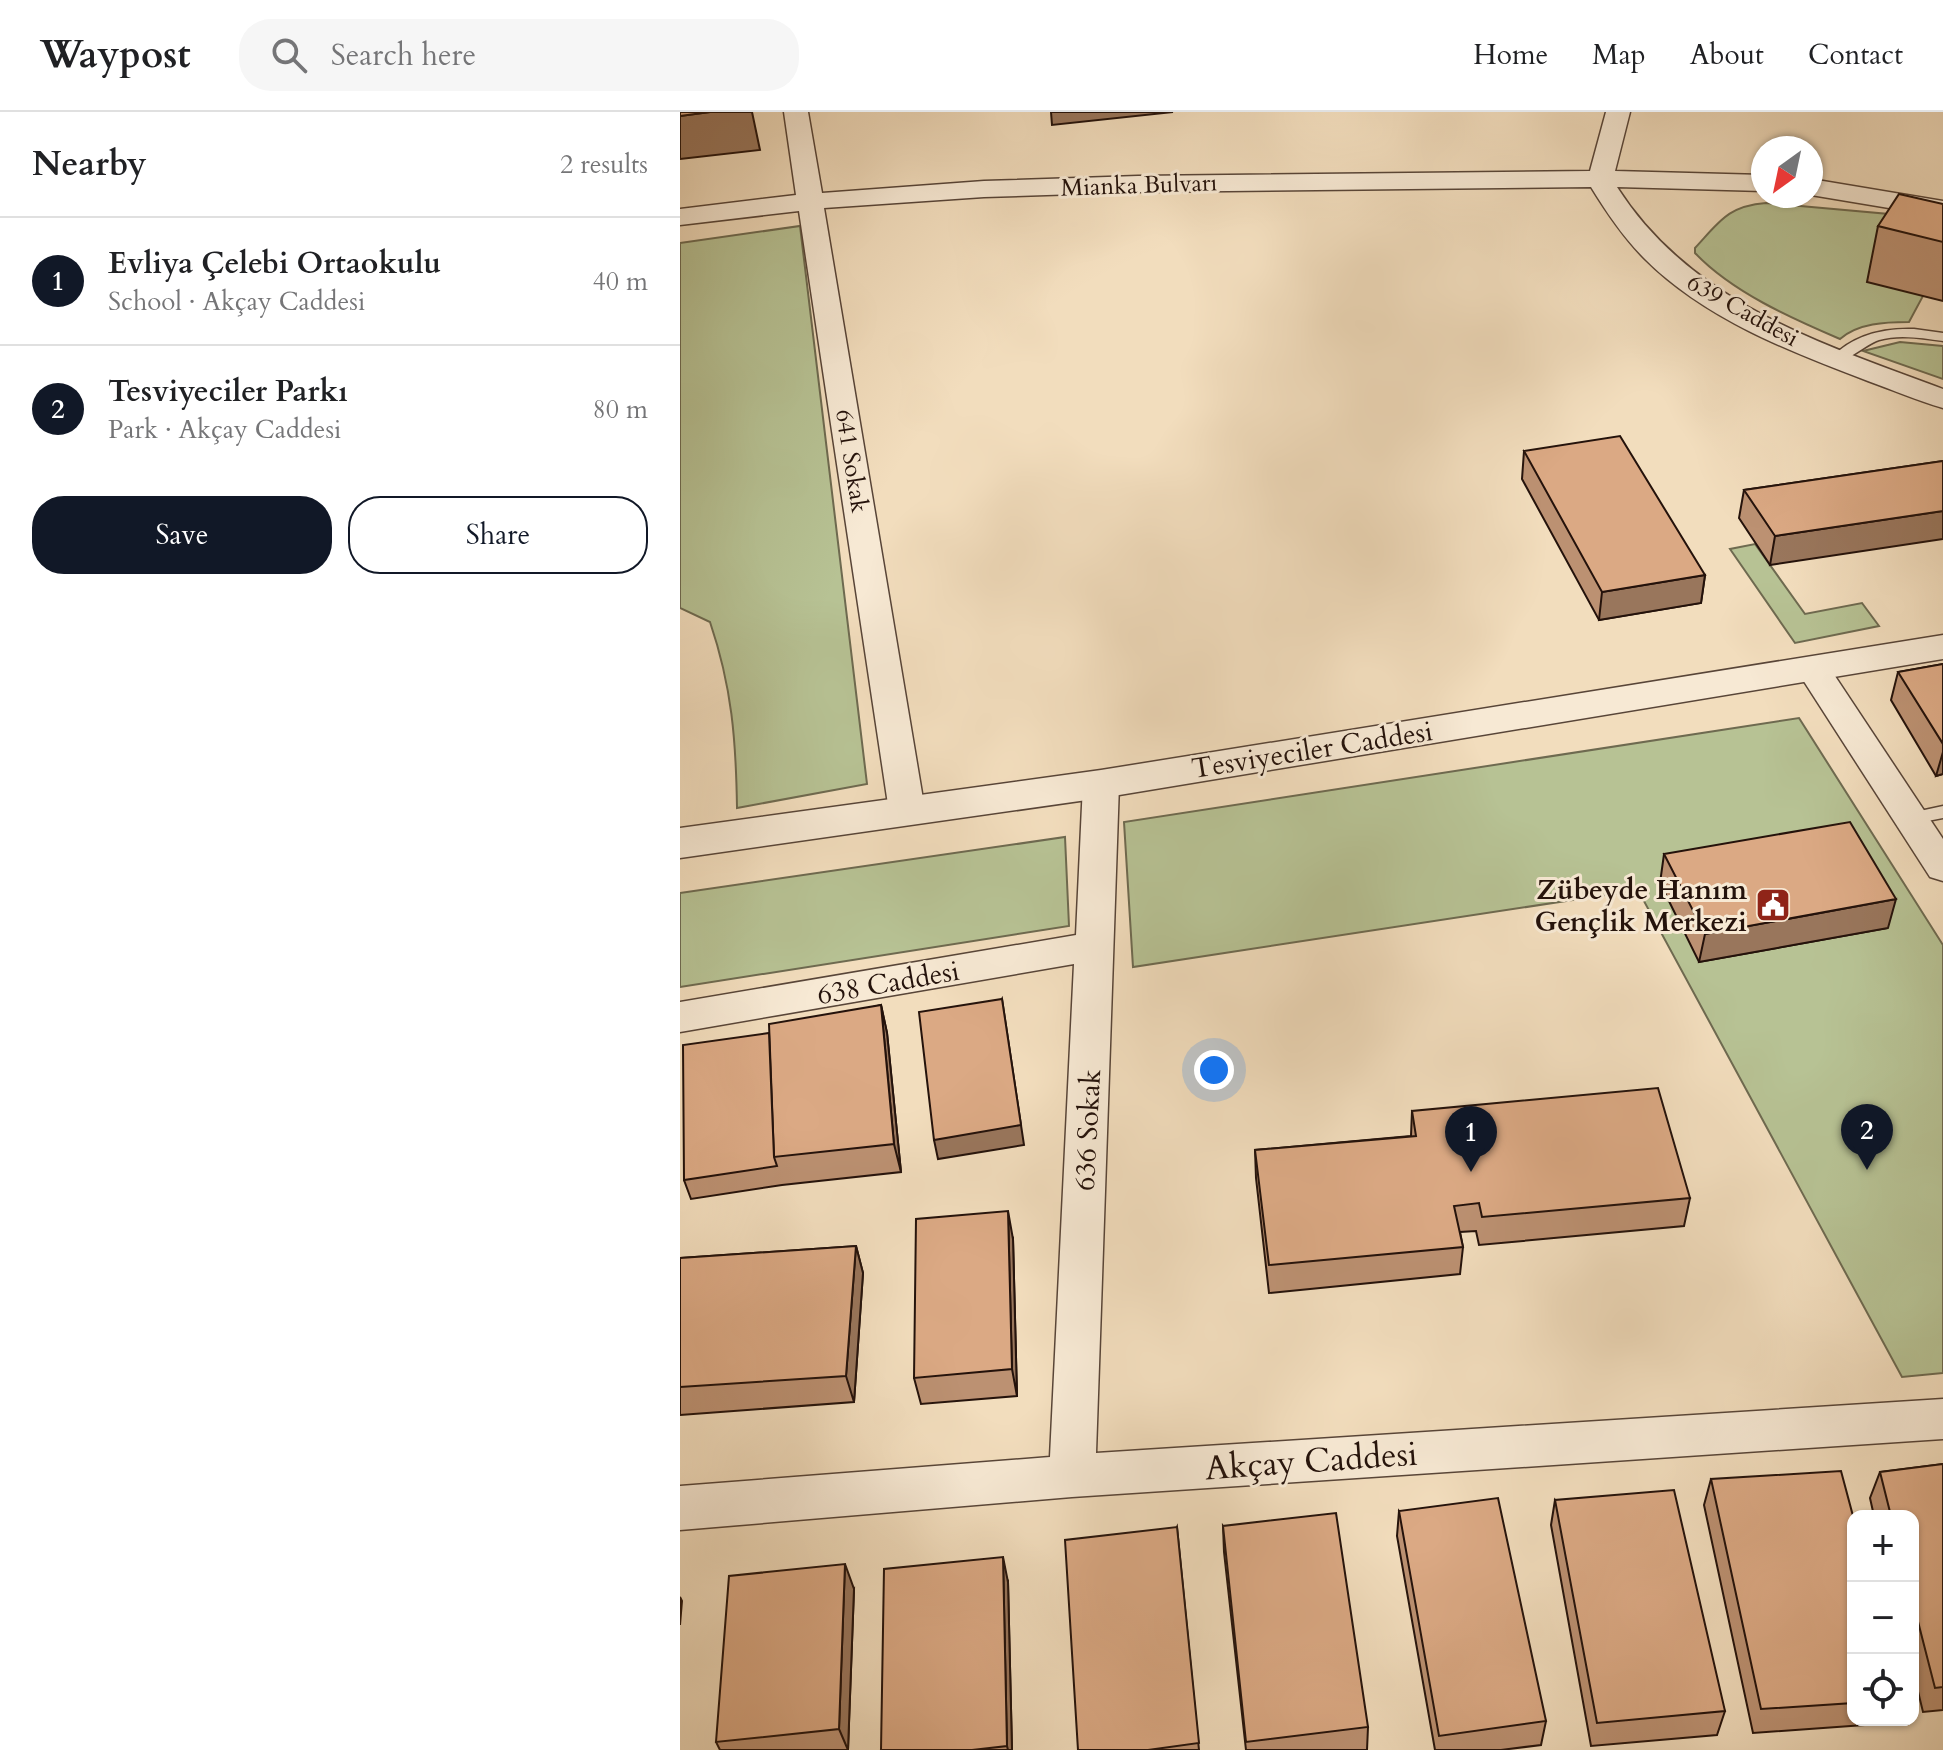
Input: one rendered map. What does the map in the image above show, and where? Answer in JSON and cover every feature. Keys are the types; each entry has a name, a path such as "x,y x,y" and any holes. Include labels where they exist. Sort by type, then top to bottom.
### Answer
{"street":[{"name":"641 Sokak","path":"796,112 907,811"},
{"path":"1600,181 1618,112"},
{"name":"639 Caddesi","path":"1600,181 1627,223 1675,271 1737,311 1786,337 1943,399"},
{"name":"Mianka Bulvarı","path":"680,217 811,202 971,191 1169,183 1751,183"},
{"path":"1823,189 1943,209"},
{"name":"Tesviyeciler Caddesi","path":"680,843 1101,784 1943,647"},
{"path":"1813,669 1927,815 1943,868"},
{"name":"636 Sokak","path":"1072,1476 1101,784"},
{"name":"638 Caddesi","path":"680,1017 1096,946"},
{"name":"Akçay Caddesi","path":"680,1508 1072,1476 1943,1419"}],"lane":[{"path":"1838,358 1857,342 1873,336 1896,333 1943,337"}],"green space":[{"path":"1751,206 1751,208 1822,208 1900,215 1923,296 1909,322 1864,327 1840,339 1782,313 1726,280 1695,253 1695,248 1726,216"},
{"path":"800,226 867,784 737,808 731,714 717,646 710,622 680,608 680,243"},
{"path":"1900,342 1943,346 1943,379 1863,351"},
{"path":"1755,544 1805,614 1862,603 1879,626 1795,643 1730,549"},
{"path":"1799,718 1943,945 1943,1373 1902,1377 1638,890 1133,967 1124,822"},
{"path":"1065,837 1069,926 680,987 680,893"}],"building":[{"path":"680,112 710,112 680,116"},
{"path":"1899,194 1943,204 1943,242 1878,226"},
{"path":"1620,436 1705,575 1602,592 1524,451"},
{"path":"1943,461 1943,511 1775,536 1744,490"},
{"path":"1943,664 1943,744 1898,672"},
{"path":"1850,822 1896,899 1705,934 1664,854"},
{"path":"1002,999 1021,1125 934,1140 919,1012"},
{"path":"881,1005 894,1144 774,1157 769,1024"},
{"path":"769,1033 774,1157 777,1166 684,1180 683,1045"},
{"path":"1658,1088 1690,1198 1482,1217 1479,1203 1454,1206 1463,1247 1269,1265 1255,1150 1416,1136 1412,1111"},
{"path":"1008,1211 1012,1369 914,1378 916,1219"},
{"path":"856,1246 846,1376 680,1387 680,1258"},
{"path":"1943,1464 1943,1687 1935,1688 1919,1625 1919,1510 1890,1510 1880,1472"},
{"path":"1841,1471 1851,1510 1847,1510 1847,1703 1761,1709 1711,1479"},
{"path":"1674,1490 1725,1711 1597,1723 1555,1500"},
{"path":"1498,1498 1546,1721 1439,1736 1399,1511"},
{"path":"1336,1513 1368,1727 1246,1742 1223,1526"},
{"path":"1177,1527 1199,1743 1148,1750 1078,1750 1065,1540"},
{"path":"1003,1557 1007,1746 972,1750 881,1750 884,1569"},
{"path":"845,1564 839,1729 716,1742 729,1576"}],"place":[{"name":"Zübeyde Hanım Gençlik Merkezi","path":"1773,905"},
{"name":"Tesviyeciler Parkı","path":"1867,1170"},
{"name":"Evliya Çelebi Ortaokulu","path":"1471,1172"}]}
